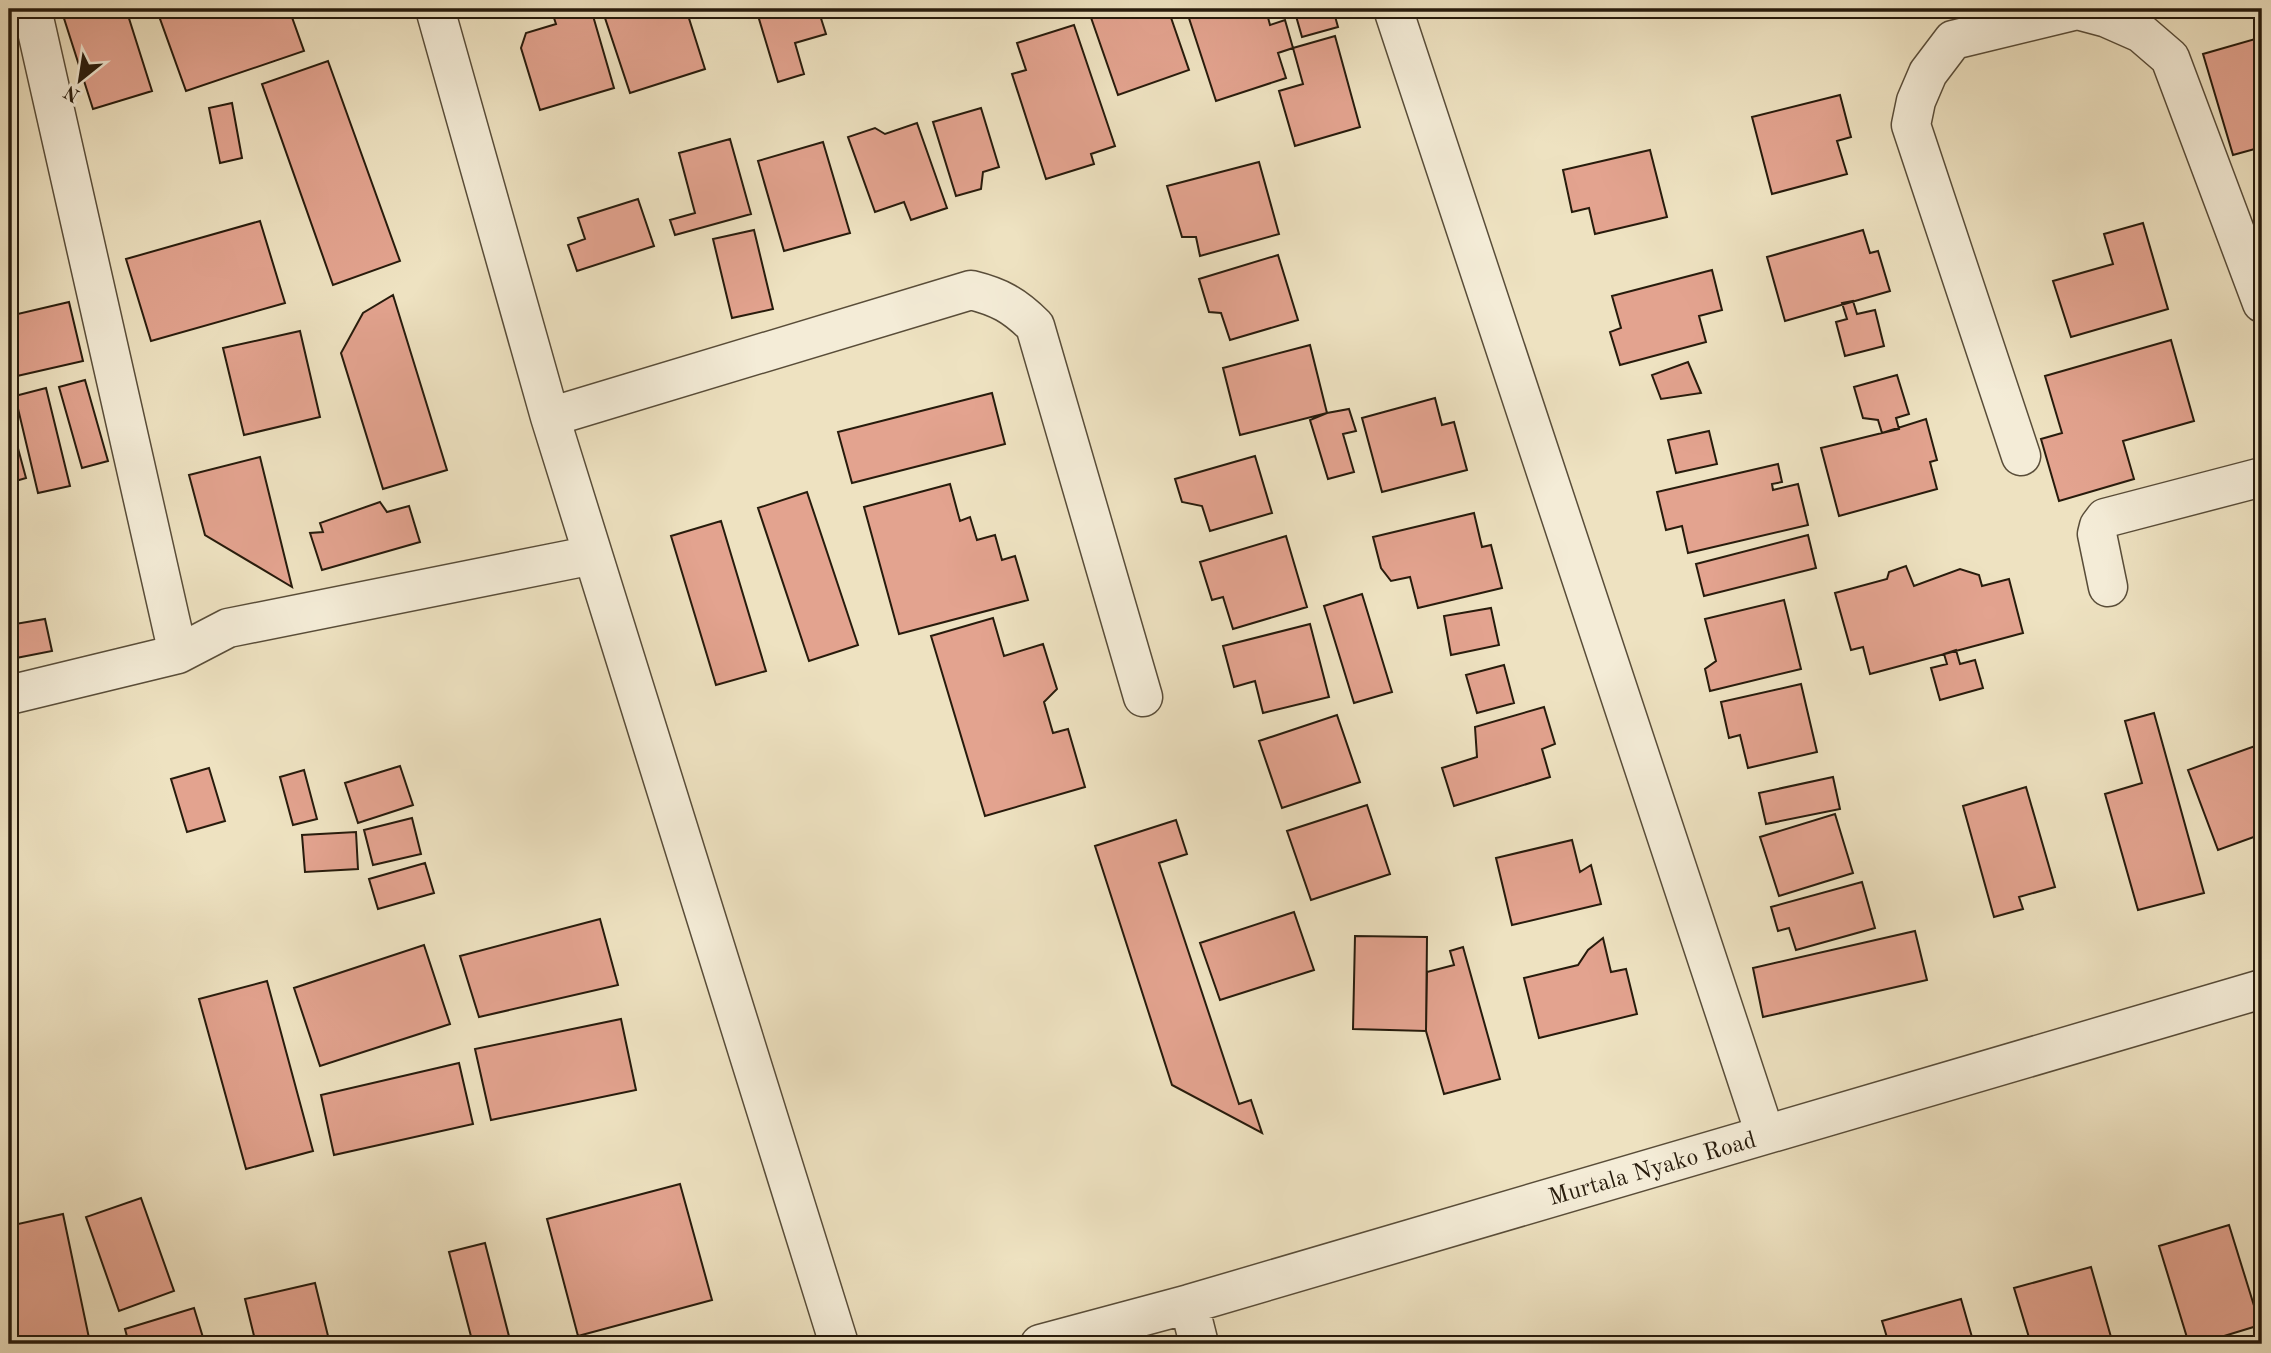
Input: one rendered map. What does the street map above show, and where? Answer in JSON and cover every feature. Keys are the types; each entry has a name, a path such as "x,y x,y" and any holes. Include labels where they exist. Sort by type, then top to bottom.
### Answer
{"street":[{"path":"32,9 178,654"},
{"path":"435,9 550,417 839,1344"},
{"path":"1393,9 1765,1134"},
{"path":"2021,456 1911,125 1916,101 1928,72 1953,40 2077,10 2107,18 2141,33 2169,58 2262,303"},
{"path":"550,417 971,290 992,295 1017,308 1035,326 1143,697"},
{"path":"2108,587 2097,534 2105,518 2262,477"},
{"path":"9,695 178,654 228,628 593,555"},
{"name":"Murtala Nyako Road","path":"1040,1344 1189,1304 2262,989"},
{"path":"1189,1304 1199,1344"}],"building":[{"path":"61,9 126,9 152,91 93,109"},
{"path":"180,9 289,9 304,51 186,91 159,16"},
{"path":"591,9 614,88 540,110 521,48 526,33 556,24 552,12"},
{"path":"602,9 686,9 705,69 630,93"},
{"path":"756,9 818,9 826,34 795,43 804,74 778,82"},
{"path":"1088,9 1168,9 1189,70 1118,95"},
{"path":"1186,9 1269,9 1266,10 1270,25 1285,20 1293,48 1278,53 1286,78 1216,101"},
{"path":"1294,9 1333,9 1338,27 1302,37"},
{"path":"1074,25 1115,146 1091,154 1094,164 1046,179 1012,74 1026,70 1017,43"},
{"path":"1335,36 1360,127 1295,146 1279,91 1303,84 1293,48"},
{"path":"2262,37 2262,147 2233,155 2203,54"},
{"path":"328,61 400,261 333,285 262,84"},
{"path":"1840,95 1851,137 1837,141 1847,174 1772,194 1752,117"},
{"path":"232,103 242,158 220,163 209,108"},
{"path":"981,108 999,167 983,172 981,189 956,196 933,122"},
{"path":"917,123 947,208 911,220 904,202 875,212 848,137 875,128 885,134"},
{"path":"730,139 751,214 675,235 670,220 695,213 679,153"},
{"path":"823,142 850,233 784,251 758,161"},
{"path":"1650,150 1667,217 1595,234 1589,208 1572,212 1563,170"},
{"path":"1259,162 1279,234 1200,256 1196,237 1182,237 1167,186"},
{"path":"638,199 654,246 577,271 568,245 585,239 578,218"},
{"path":"260,221 285,303 151,341 126,259"},
{"path":"2143,223 2168,309 2071,337 2053,281 2113,264 2104,234"},
{"path":"754,230 773,309 732,318 713,239"},
{"path":"1863,230 1870,253 1878,251 1890,291 1785,321 1767,257"},
{"path":"1278,255 1298,320 1230,340 1221,313 1209,312 1199,279"},
{"path":"1712,270 1722,310 1699,316 1706,342 1620,365 1610,332 1621,328 1612,296"},
{"path":"393,295 447,470 383,489 341,353 363,313"},
{"path":"1853,301 1857,314 1875,310 1884,346 1845,356 1836,322 1847,319 1842,303"},
{"path":"69,302 83,361 17,376 9,343 9,316"},
{"path":"300,331 320,417 244,435 223,348"},
{"path":"2171,340 2194,421 2123,441 2134,479 2059,501 2041,439 2062,433 2045,376"},
{"path":"1310,345 1327,413 1240,435 1223,368"},
{"path":"1688,362 1701,393 1661,399 1652,375"},
{"path":"1897,375 1909,414 1896,418 1899,429 1882,433 1878,420 1863,418 1854,387"},
{"path":"85,380 108,461 82,468 59,387"},
{"path":"46,388 70,486 38,493 15,396"},
{"path":"992,393 1005,444 852,483 838,432"},
{"path":"1435,398 1442,425 1454,422 1467,470 1382,492 1362,418"},
{"path":"1349,409 1356,431 1343,434 1354,472 1328,479 1310,420 1327,413"},
{"path":"9,415 26,478 9,483"},
{"path":"1926,419 1937,460 1930,462 1937,489 1839,516 1821,448"},
{"path":"1709,431 1717,464 1676,473 1668,440"},
{"path":"1255,456 1272,513 1210,531 1202,506 1182,502 1175,479"},
{"path":"260,457 292,587 205,535 189,475"},
{"path":"1778,464 1782,482 1772,484 1773,490 1798,484 1808,525 1688,553 1682,526 1666,530 1657,492"},
{"path":"950,484 960,521 970,517 977,540 995,535 1002,560 1015,556 1028,600 899,634 864,507"},
{"path":"807,492 858,645 809,661 758,508"},
{"path":"380,502 387,512 409,506 420,542 322,570 310,533 323,532 320,523"},
{"path":"1474,513 1482,547 1491,545 1502,588 1418,608 1410,577 1391,581 1381,568 1373,537"},
{"path":"721,521 766,671 716,685 671,536"},
{"path":"1808,535 1816,568 1704,596 1696,564"},
{"path":"1286,536 1307,607 1233,629 1223,597 1212,600 1200,562"},
{"path":"1906,566 1914,586 1960,569 1979,575 1982,586 2009,579 2023,633 1870,674 1863,647 1851,650 1835,593 1887,579 1889,572"},
{"path":"1362,594 1392,692 1354,703 1324,606"},
{"path":"1784,600 1801,669 1710,691 1705,669 1716,661 1705,619"},
{"path":"1491,608 1499,645 1451,655 1444,616"},
{"path":"993,618 1004,656 1043,644 1057,689 1044,702 1053,733 1068,729 1085,787 985,816 931,636"},
{"path":"45,619 52,651 11,659 9,625"},
{"path":"1310,624 1329,697 1263,713 1255,681 1234,687 1223,646"},
{"path":"1956,650 1960,664 1975,660 1983,688 1940,700 1931,668 1947,664 1944,654"},
{"path":"1504,665 1514,703 1477,713 1466,675"},
{"path":"1801,684 1817,752 1748,768 1740,735 1729,738 1721,702"},
{"path":"1544,707 1555,744 1542,749 1550,777 1454,806 1442,768 1477,757 1475,727"},
{"path":"2154,713 2204,893 2138,910 2105,794 2142,783 2125,721"},
{"path":"1337,715 1360,782 1282,808 1259,741"},
{"path":"2255,746 2262,765 2262,834 2218,850 2188,770"},
{"path":"400,766 413,805 358,823 345,783"},
{"path":"209,768 225,821 187,832 171,779"},
{"path":"304,770 317,819 293,825 280,777"},
{"path":"1833,777 1840,809 1766,824 1759,793"},
{"path":"2026,787 2055,887 2019,897 2023,909 1994,917 1963,806"},
{"path":"1367,805 1390,874 1311,900 1287,831"},
{"path":"1835,814 1853,873 1779,896 1760,837"},
{"path":"412,818 421,854 373,865 364,830"},
{"path":"1176,820 1187,854 1159,863 1239,1104 1251,1100 1262,1133 1172,1085 1095,846"},
{"path":"356,832 358,869 305,872 302,835"},
{"path":"1572,840 1580,872 1591,865 1601,904 1512,925 1496,858"},
{"path":"425,863 434,893 378,909 369,879"},
{"path":"1862,882 1875,928 1796,950 1789,928 1778,931 1771,907"},
{"path":"1294,912 1314,970 1220,1000 1200,943"},
{"path":"600,919 618,985 479,1017 460,956"},
{"path":"1915,931 1927,980 1763,1017 1753,968"},
{"path":"1355,936 1427,937 1426,1031 1353,1029"},
{"path":"1603,938 1611,972 1626,969 1637,1014 1539,1038 1524,978 1578,965 1588,950"},
{"path":"424,945 450,1024 320,1066 294,988"},
{"path":"1463,947 1500,1079 1444,1094 1426,1031 1427,972 1454,965 1450,951"},
{"path":"267,981 313,1151 246,1169 199,999"},
{"path":"621,1019 636,1090 491,1120 475,1049"},
{"path":"459,1063 473,1124 334,1155 321,1095"},
{"path":"680,1184 712,1300 578,1336 547,1219"},
{"path":"141,1198 174,1291 119,1311 86,1217"},
{"path":"63,1214 89,1338 62,1344 9,1344 9,1226"},
{"path":"2229,1225 2260,1325 2198,1344 2189,1344 2159,1246"},
{"path":"485,1243 511,1344 473,1344 449,1252"},
{"path":"2091,1267 2113,1344 2031,1344 2014,1288"},
{"path":"315,1283 330,1344 256,1344 245,1299"},
{"path":"1961,1299 1974,1344 1889,1344 1882,1321"},
{"path":"194,1308 205,1344 129,1344 125,1329"},
{"path":"1830,1337 1833,1344 1800,1344"}]}
